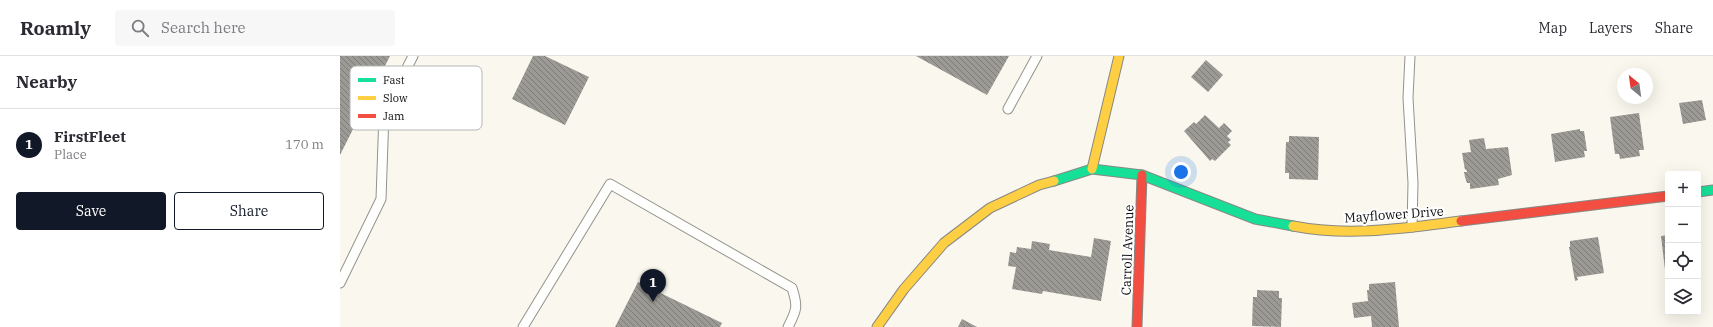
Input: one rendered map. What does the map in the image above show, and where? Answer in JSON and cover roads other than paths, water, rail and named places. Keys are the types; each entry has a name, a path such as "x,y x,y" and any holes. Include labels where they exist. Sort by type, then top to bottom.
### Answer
{"street":[{"path":"1092,169 1119,56"},
{"name":"Mayflower Drive","path":"878,327 904,289 944,243 990,208 1039,186 1092,169 1142,175 1255,219 1318,231 1374,231 1412,228 1665,196"},
{"name":"Carroll Avenue","path":"1137,327 1142,175"},
{"path":"1701,192 1713,190"}],"lane":[{"path":"408,66 413,56"},
{"path":"1008,109 1037,56"},
{"path":"1410,56 1408,98 1413,183 1412,228"},
{"path":"340,283 382,199 384,130"},
{"path":"523,327 610,184 792,288 795,298 796,311 788,327"}],"place":[{"name":"FirstFleet","path":"653,302"}]}
